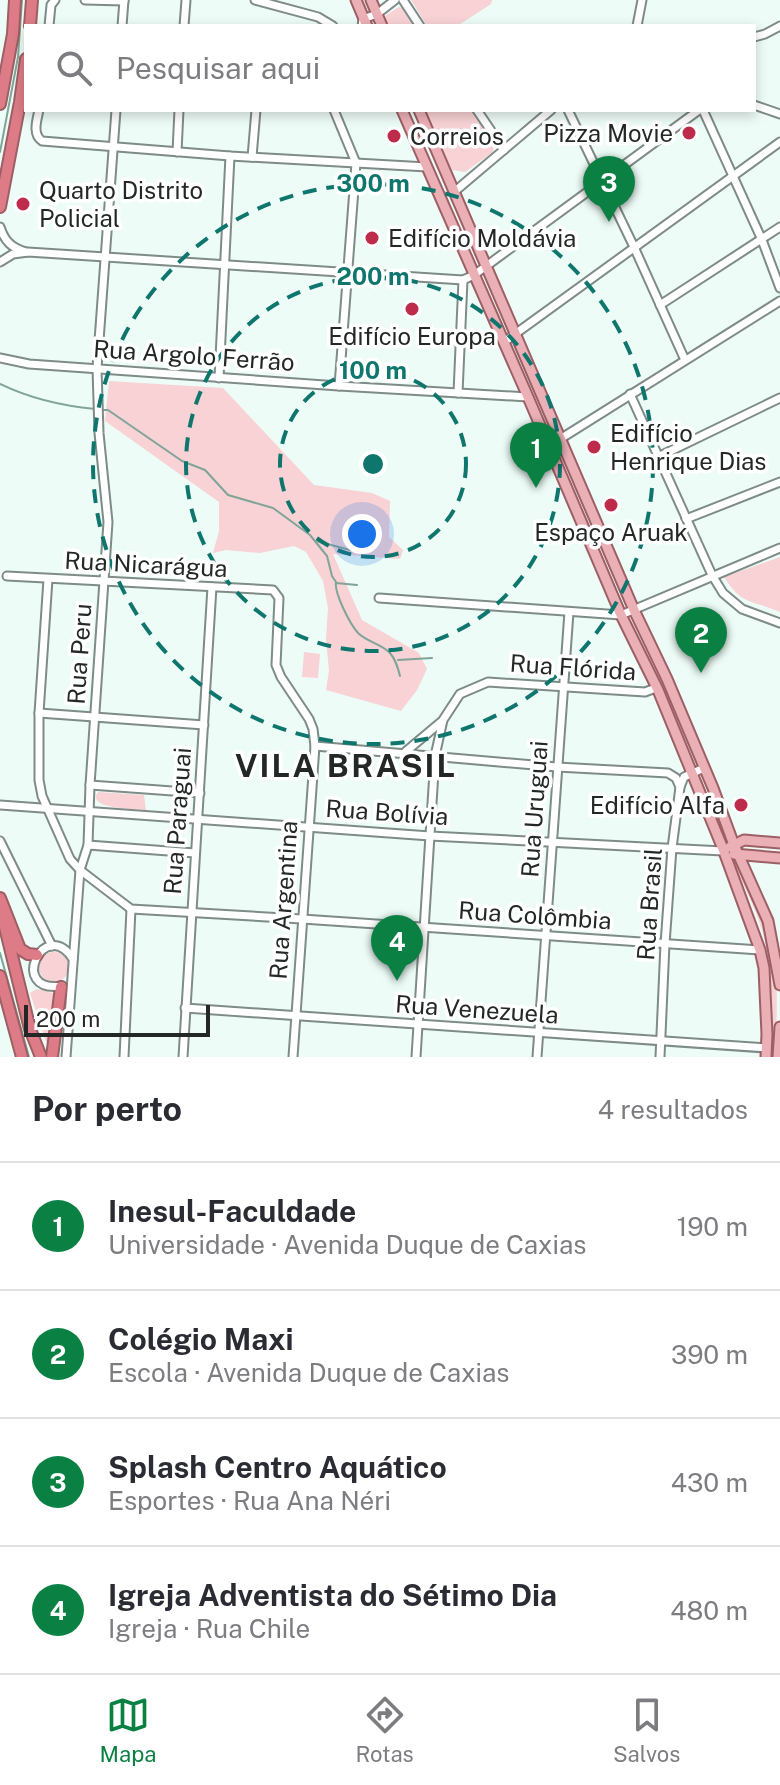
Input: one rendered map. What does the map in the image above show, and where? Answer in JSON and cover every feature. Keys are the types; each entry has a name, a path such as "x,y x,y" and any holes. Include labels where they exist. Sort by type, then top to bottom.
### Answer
{"highway":[{"path":"0,104 13,34 15,0"},
{"path":"30,24 32,0"},
{"path":"0,207 24,73"},
{"path":"0,898 20,949 37,955"},
{"path":"0,907 30,1029 41,1057"},
{"path":"0,976 22,1057"},
{"path":"52,1057 61,987"}],"main road":[{"path":"356,0 364,24"},
{"path":"371,0 381,24"},
{"path":"403,112 621,615 658,689 693,773 760,950 764,968 766,1052"},
{"path":"420,112 768,921 780,985"},
{"path":"420,152 435,147"},
{"path":"459,240 472,235"},
{"path":"514,364 524,364 534,376"},
{"path":"574,505 592,535 602,535"},
{"path":"658,689 660,680 668,684"},
{"path":"723,851 744,840 780,843"},
{"path":"723,851 780,858"},
{"path":"778,1057 780,1027"}],"street":[{"path":"49,24 51,5 55,0"},
{"path":"85,0 124,1 122,24"},
{"path":"186,0 186,24"},
{"path":"258,0 318,17 330,24"},
{"path":"364,24 395,0"},
{"path":"403,0 419,24"},
{"path":"637,24 642,0"},
{"path":"756,36 780,26"},
{"path":"771,109 780,103"},
{"path":"756,105 780,114"},
{"path":"39,112 36,133 42,141 427,167"},
{"name":"Rua Peru","path":"73,959 80,870 88,845 108,522 97,368 116,112"},
{"path":"177,152 179,112"},
{"path":"252,157 256,112"},
{"path":"335,112 356,163 339,386"},
{"path":"478,112 504,150"},
{"path":"454,192 549,112"},
{"path":"569,112 685,360"},
{"path":"0,262 13,254 28,252 463,280 698,112"},
{"path":"702,112 762,240 780,288"},
{"path":"504,342 780,142"},
{"path":"219,378 230,156"},
{"path":"0,227 12,246 28,252"},
{"path":"660,305 780,227"},
{"path":"458,393 463,280"},
{"path":"549,446 780,301"},
{"name":"Rua Argolo Ferrão","path":"0,358 29,364 528,397"},
{"path":"630,394 723,593 742,609 780,623"},
{"path":"658,457 780,398"},
{"path":"686,519 780,482"},
{"path":"379,598 621,615 780,548"},
{"name":"Rua Nicarágua","path":"7,576 273,590 279,598 276,665 309,719 315,746"},
{"path":"48,579 39,713 39,780 42,796 70,859 131,909 124,1057"},
{"name":"Rua Paraguai","path":"183,1057 212,587"},
{"name":"Rua Uruguai","path":"537,1057 569,612"},
{"name":"Rua Flórida","path":"416,1057 435,756 443,720 460,694 488,682 645,692 658,689"},
{"path":"39,713 204,725"},
{"path":"404,753 443,720"},
{"path":"315,746 557,767 668,773 676,778 680,787"},
{"name":"Rua Argentina","path":"293,1057 315,746"},
{"path":"680,787 683,779 704,768"},
{"path":"90,785 200,793"},
{"name":"Rua Brasil","path":"660,1057 672,848 680,787"},
{"name":"Rua Bolívia","path":"0,805 430,836 723,851"},
{"path":"0,841 52,946"},
{"path":"88,845 195,853"},
{"name":"Rua Colômbia","path":"131,909 760,950"},
{"path":"768,921 780,922"},
{"path":"65,949 74,941"},
{"path":"61,987 44,985 34,974 37,955 52,946 65,949 73,959 66,1057"},
{"path":"61,987 73,974"},
{"path":"61,987 69,1003"},
{"name":"Rua Venezuela","path":"185,1008 662,1041 766,1052"}],"shaded area":[{"path":"411,0 492,0 491,4 460,24 426,24"},
{"path":"399,7 404,8 415,24 386,24 386,15"},
{"path":"426,112 473,112 494,143 493,152 465,172 452,170"},
{"path":"109,381 223,388 314,485 372,493 390,501 389,537 403,550 400,559 333,554 362,620 419,653 427,669 417,690 401,711 326,690 329,671 326,639 328,608 323,581 306,552 294,546 260,553 226,550 213,553 219,531 219,502 105,421"},
{"path":"780,557 780,612 743,598 724,577"},
{"path":"304,652 320,654 318,678 302,677"},
{"path":"98,792 144,795 146,810 103,804 96,798"},
{"path":"729,855 738,857 771,941 777,991 775,1057 770,1057 772,1002 762,930"},
{"path":"54,952 65,956 69,967 65,978 54,982 43,978 39,967 43,956"},
{"path":"37,989 57,994 50,1041 46,1042 30,993"}],"waterway":[{"path":"0,152 18,57 22,0"},
{"path":"0,384 47,401 95,409"},
{"path":"102,410 108,410 182,461 205,470 228,495 273,508 310,535 327,556 340,601 351,623 358,633 390,653 400,676"},
{"path":"316,541 350,550"},
{"path":"336,583 357,585"},
{"path":"398,660 432,658"},
{"path":"0,953 29,1057"}],"place":[{"name":"Pizza Movie","path":"689,133"},
{"name":"Correios","path":"394,136"},
{"name":"Quarto Distrito Policial","path":"23,204"},
{"name":"Splash Centro Aquático","path":"609,222"},
{"name":"Edifício Moldávia","path":"372,238"},
{"name":"Edifício Europa","path":"412,309"},
{"name":"Edifício Henrique Dias","path":"594,447"},
{"name":"Inesul-Faculdade","path":"536,488"},
{"name":"Espaço Aruak","path":"611,505"},
{"name":"Colégio Maxi","path":"701,673"},
{"name":"Edifício Alfa","path":"741,805"},
{"name":"Igreja Adventista do Sétimo Dia","path":"397,981"}],"district":[{"name":"VILA BRASIL","path":"346,765"}]}
